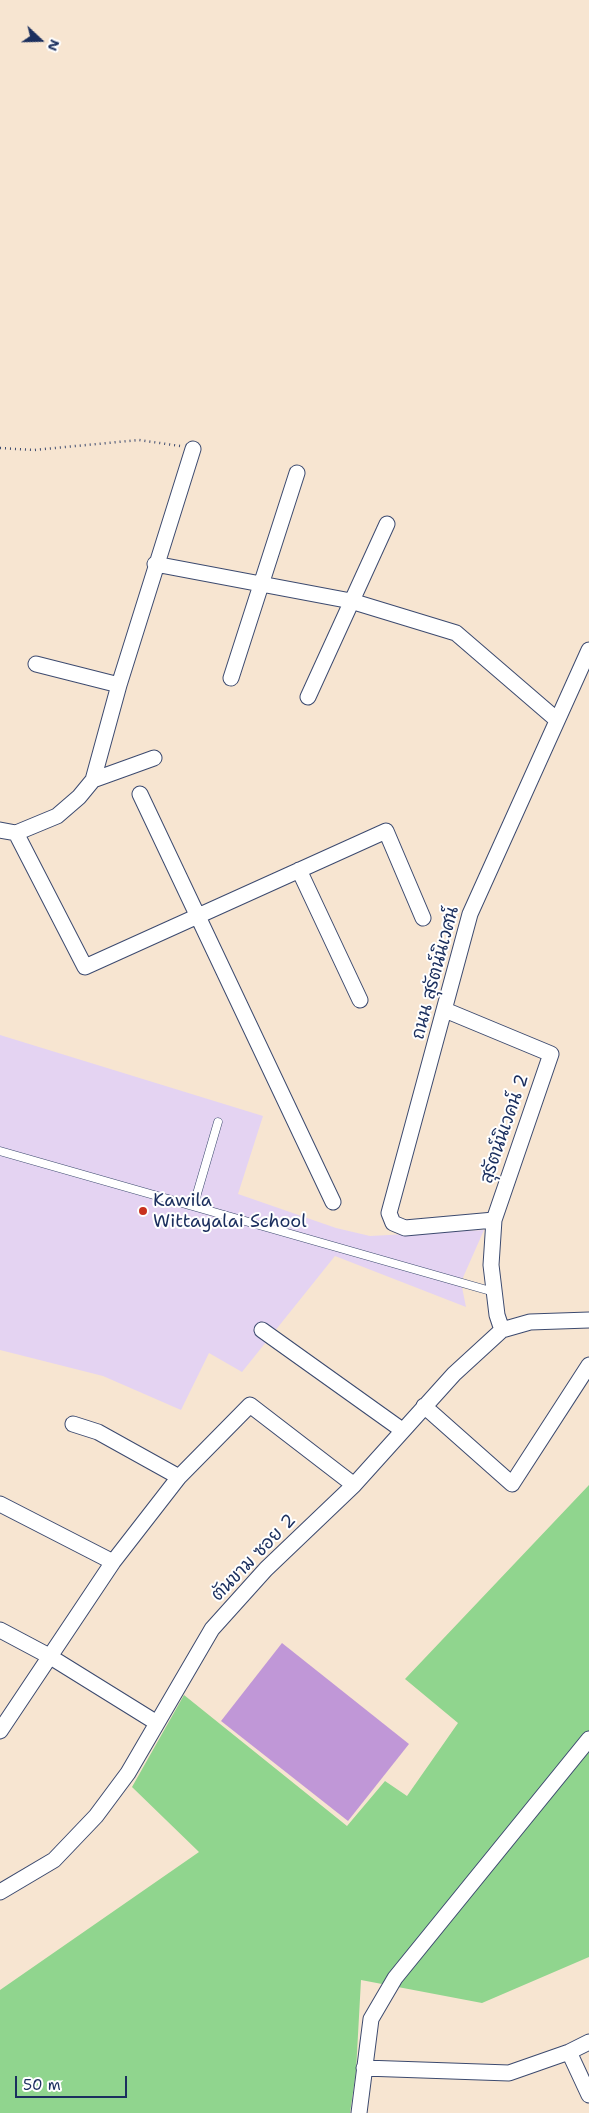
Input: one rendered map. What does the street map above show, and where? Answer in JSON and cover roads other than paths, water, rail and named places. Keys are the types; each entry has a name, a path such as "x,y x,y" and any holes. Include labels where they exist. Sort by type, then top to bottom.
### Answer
{"street":[{"path":"0,830 16,833 58,816 79,797 93,780 155,564 193,449"},
{"path":"231,678 259,585 297,473"},
{"path":"308,697 388,524"},
{"path":"155,564 351,601 456,633 557,720"},
{"name":"ถนน สุรัตน์นิเวศน์","path":"494,1220 404,1228 393,1223 389,1213 470,914 589,650"},
{"path":"36,664 119,685"},
{"path":"93,780 154,758"},
{"path":"140,794 333,1202"},
{"path":"16,833 85,967 386,831 423,918"},
{"path":"299,870 360,1000"},
{"name":"สุรัตน์นิเวคน์ 2","path":"445,1010 551,1054 494,1220 491,1265 494,1292 502,1330"},
{"name":"ตันขาม ซอย 2","path":"0,1892 54,1860 96,1816 128,1774 212,1629 266,1569 354,1485 454,1374 502,1330 530,1322 589,1320"},
{"path":"262,1330 402,1430"},
{"path":"424,1406 512,1484 589,1365"},
{"path":"0,1731 113,1562 179,1477 250,1405 354,1485"},
{"path":"73,1424 98,1432 179,1477"},
{"path":"0,1504 113,1562"},
{"path":"0,1630 49,1656 156,1723"},
{"path":"359,2113 371,2019 395,1978 589,1739"},
{"path":"364,2068 509,2073 569,2052 589,2042"},
{"path":"569,2052 589,2095"}],"lane":[{"path":"194,1204 218,1122"},
{"path":"0,1150 194,1204 494,1292"}],"place":[{"name":"Kawila Wittayalai School","path":"143,1211"}]}
